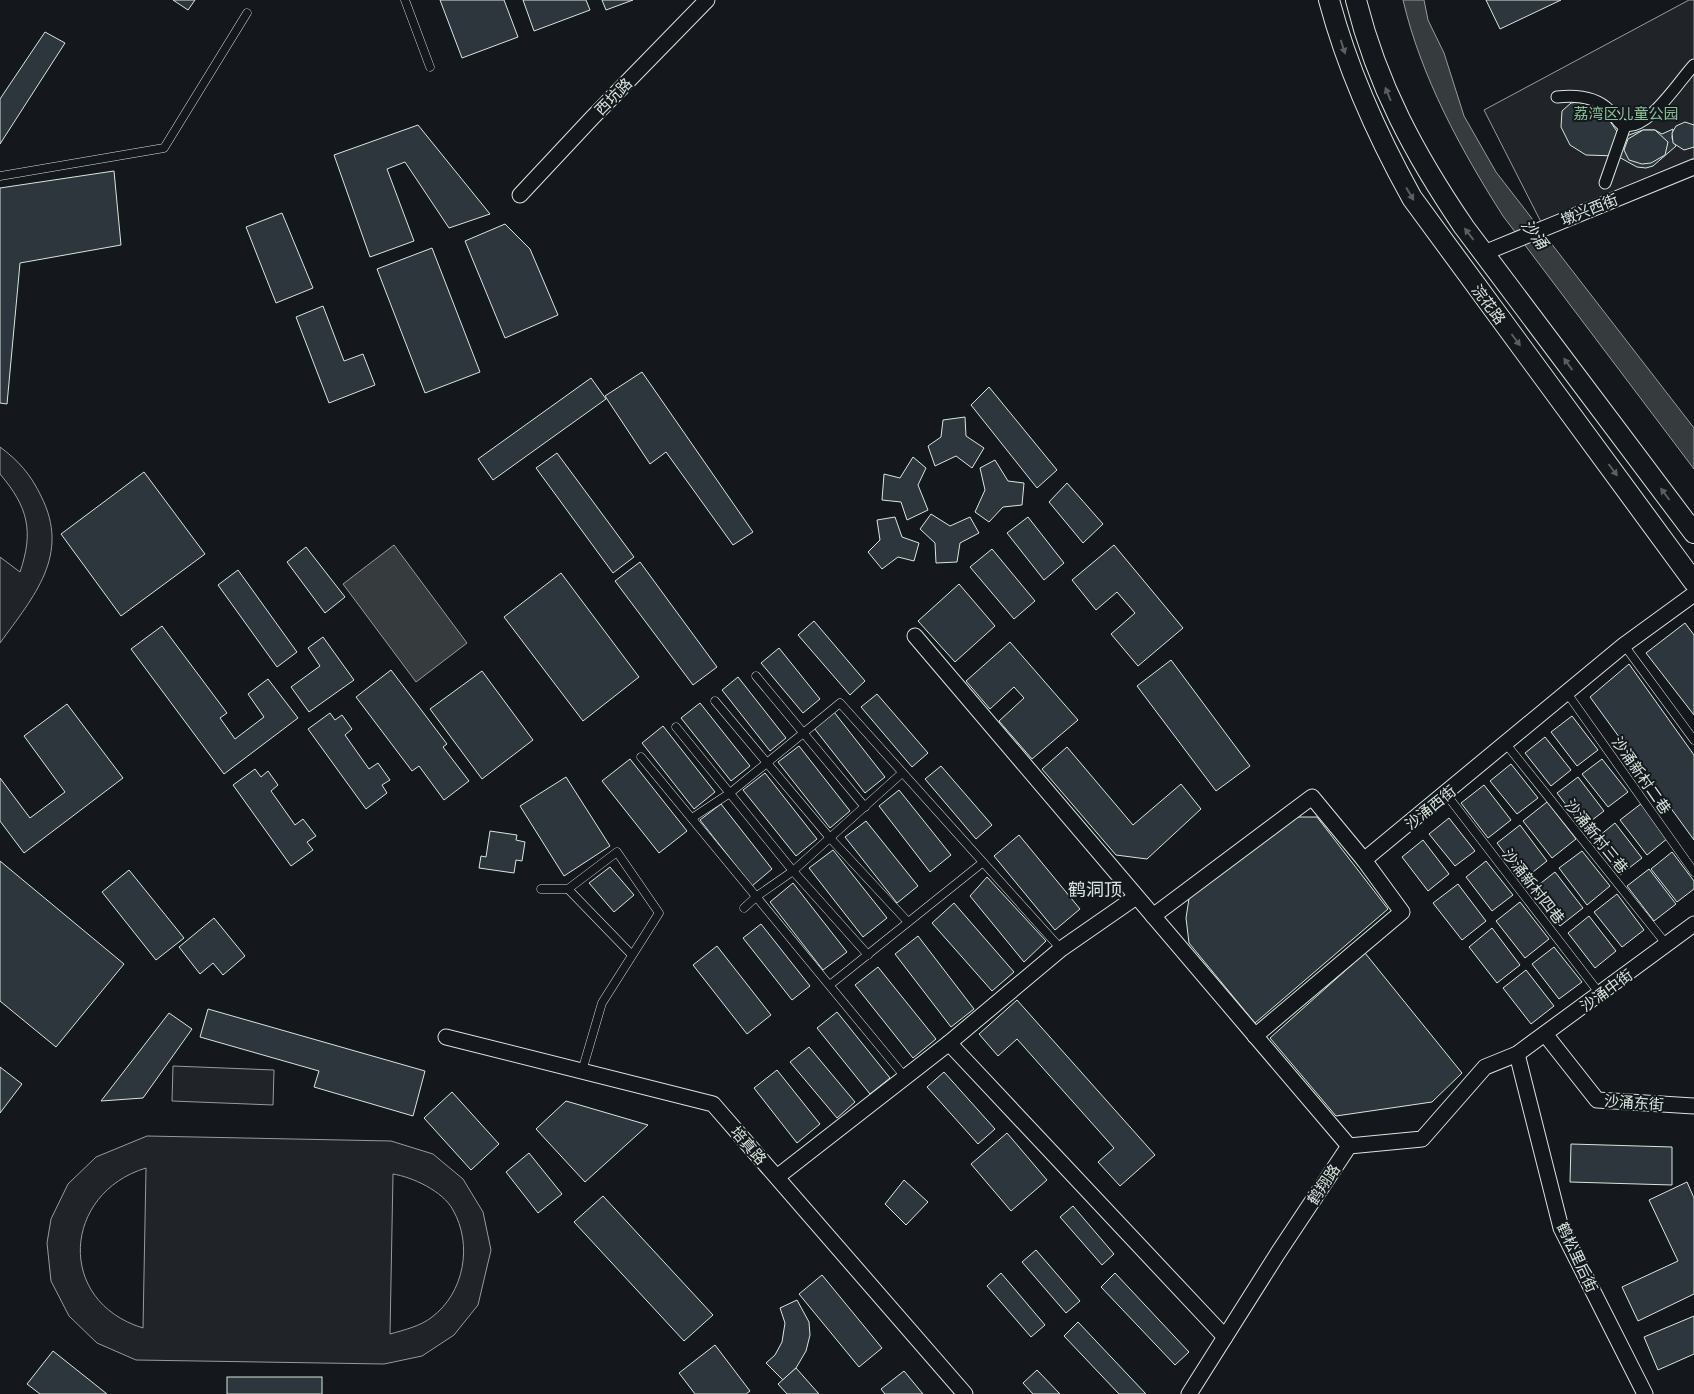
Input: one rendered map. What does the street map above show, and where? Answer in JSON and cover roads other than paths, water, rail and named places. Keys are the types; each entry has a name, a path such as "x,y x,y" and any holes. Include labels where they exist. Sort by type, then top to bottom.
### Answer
{"main road":[{"name":"浣花路","path":"1330,0 1358,90 1385,149 1412,198 1694,582"},
{"name":"浣花路","path":"1356,0 1378,70 1397,116 1429,175 1484,253 1694,533"}],"street":[{"name":"西坑路","path":"520,195 707,0"},
{"path":"1625,126 1642,123 1653,115 1694,65"},
{"path":"1557,97 1569,96 1597,102 1625,126"},
{"path":"1605,183 1625,126"},
{"name":"墩兴西街","path":"1484,253 1694,167"},
{"name":"沙涌西街","path":"1364,860 1624,645 1694,594"},
{"path":"915,636 1349,1146 1422,1139 1485,1067 1517,1054"},
{"path":"1153,916 1312,797 1364,860 1402,912 1255,1036"},
{"path":"777,1177 949,1043 1060,949 1136,897"},
{"name":"沙涌中街","path":"1517,1054 1694,924"},
{"name":"沙涌东街","path":"1545,1034 1597,1100 1694,1106"},
{"name":"培真路","path":"446,1037 713,1104 965,1394"},
{"path":"949,1043 1225,1337"},
{"name":"鹤松里后街","path":"1517,1054 1561,1228 1645,1394"},
{"name":"鹤翔路","path":"1189,1394 1349,1146"}],"lane":[{"path":"405,0 430,67"},
{"path":"0,176 164,148 247,13"},
{"path":"1624,645 1694,740"},
{"path":"756,676 803,735 865,807"},
{"name":"沙涌新村二巷","path":"1567,693 1694,872"},
{"path":"715,701 830,838 908,922"},
{"path":"692,818 730,793 840,703 1060,949"},
{"path":"676,727 793,871 868,955"},
{"name":"沙涌新村三巷","path":"1506,744 1667,945"},
{"path":"641,757 905,1077"},
{"path":"744,908 757,896 793,871 902,773"},
{"name":"沙涌新村四巷","path":"1446,794 1600,994"},
{"path":"541,889 568,888 617,852 659,913 602,1003 582,1071"},
{"path":"830,984 982,863"},
{"path":"568,888 632,956"}],"water":[{"name":"沙涌","path":"1403,0 1424,0 1428,20 1444,53 1464,116 1496,172 1694,428 1694,469 1503,216 1487,191 1431,85 1420,57"},
{"path":"394,545 467,643 416,682 343,584"}],"district":[{"name":"鹤洞顶","path":"1095,889"}],"park label":[{"name":"荔湾区儿童公园","path":"1626,113"}]}
